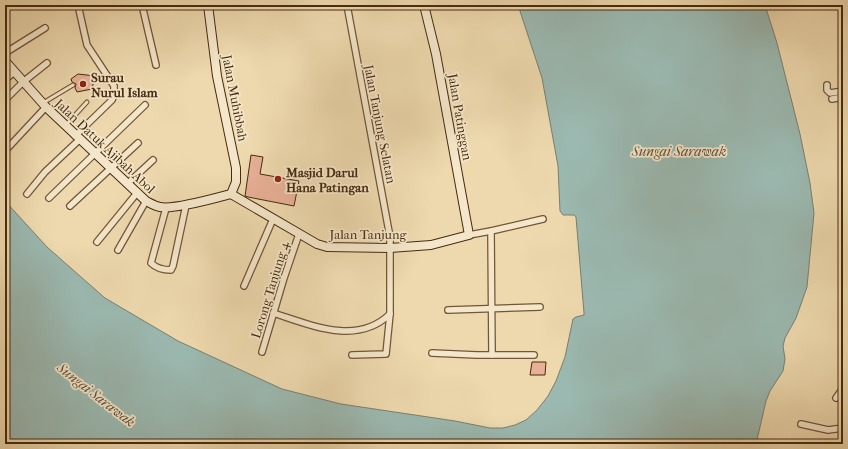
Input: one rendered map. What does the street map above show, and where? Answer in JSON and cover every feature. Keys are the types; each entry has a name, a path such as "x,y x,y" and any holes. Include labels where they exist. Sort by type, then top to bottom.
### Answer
{"main road":[{"name":"Jalan Muhibbah","path":"208,5 217,76 236,168 236,182 231,194"},
{"name":"Jalan Patinggan","path":"424,5 436,54 469,235"},
{"name":"Jalan Datuk Ajibah Abol","path":"5,61 44,105 77,138 146,201 155,206 166,208 212,200 231,194"},
{"name":"Jalan Tanjung","path":"231,194 272,219 327,248 390,248 431,244 469,235"}],"street":[{"path":"27,194 45,172 112,100 114,95 114,86 87,45 78,5"},
{"path":"142,5 156,65"},
{"name":"Jalan Tanjung Selatan","path":"347,5 390,237 390,314 386,354 352,355"},
{"path":"5,53 45,28"},
{"path":"5,100 23,82 47,64"},
{"path":"5,80 14,72"},
{"path":"826,85 827,90 830,93 843,91"},
{"path":"832,99 843,97"},
{"path":"5,150 44,105"},
{"path":"49,198 146,105"},
{"path":"70,206 138,143"},
{"path":"127,184 153,160"},
{"path":"97,242 137,193"},
{"path":"118,250 146,201"},
{"path":"166,208 151,263 154,266 165,270 171,270 186,205"},
{"path":"244,286 272,219"},
{"path":"469,235 543,219"},
{"path":"492,231 492,355"},
{"name":"Lorong Tanjung 4","path":"262,352 299,234"},
{"path":"448,310 540,307"},
{"path":"273,313 328,330 348,331 365,329 383,321 390,314"},
{"path":"432,353 534,355"},
{"path":"836,398 843,388"},
{"path":"801,424 828,430 843,428"}],"lane":[{"path":"44,105 73,85"},
{"path":"65,126 87,102"}],"water":[{"name":"Sungai Sarawak","path":"518,5 765,5 777,43 800,134 810,183 814,213 807,287 796,318 785,338 783,346 785,359 783,371 770,391 766,401 756,444 5,444 5,201 47,247 105,298 178,341 282,389 341,404 455,421 490,428 503,428 526,420 537,410 548,396 556,381 565,357 573,319 584,315 584,313 576,217 574,215 563,215 560,211 558,166 542,78"}],"building":[{"name":"Surau Nurul Islam","path":"78,74 95,76 92,89 77,92 75,88 76,84 72,82 71,79"},
{"path":"251,155 263,157 260,174 299,181 294,206 245,196"},
{"path":"532,362 546,362 545,375 530,375"}],"place":[{"name":"Surau Nurul Islam","path":"83,84"},
{"name":"Masjid Darul Hana Patingan","path":"278,179"}]}
